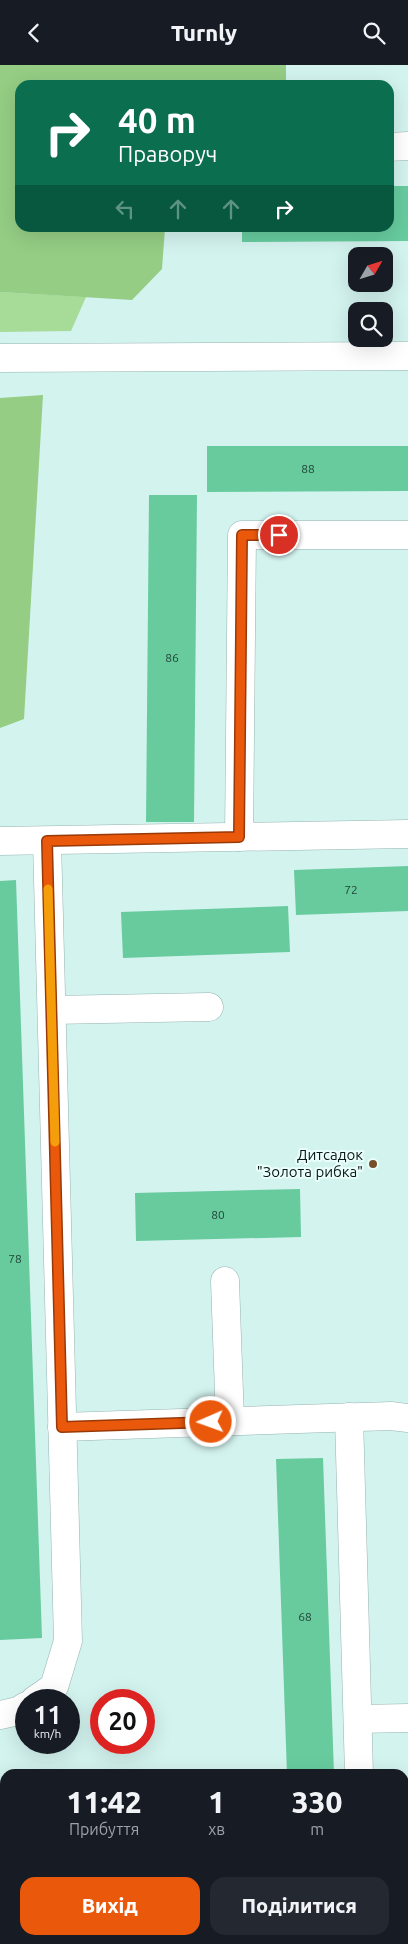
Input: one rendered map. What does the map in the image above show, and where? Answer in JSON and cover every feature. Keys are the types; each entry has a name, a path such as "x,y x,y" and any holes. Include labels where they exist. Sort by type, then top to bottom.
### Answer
{"lane":[{"path":"394,147 408,146"},
{"path":"0,358 408,356"},
{"path":"239,837 242,535 408,535"},
{"path":"0,841 408,834"},
{"path":"47,841 68,1641 54,1687 51,1689"},
{"path":"52,1010 209,1007"},
{"path":"225,1281 230,1421"},
{"path":"62,1427 391,1416 408,1419"},
{"path":"348,1417 359,1769"},
{"path":"0,1715 15,1712"},
{"path":"358,1719 408,1718"}],"green space":[{"path":"0,65 286,65 286,80 15,80 15,232 165,232 162,269 132,300 0,292"},
{"path":"0,292 86,297 71,331 0,332"},
{"path":"43,395 24,719 0,728 0,398"}],"building":[{"path":"394,186 408,186 408,241 242,242 242,232 394,232"},
{"path":"207,446 408,446 408,491 207,492"},
{"path":"149,495 197,495 194,822 146,822"},
{"path":"408,866 408,911 296,915 294,870"},
{"path":"16,880 42,1638 0,1640 0,881"},
{"path":"288,906 290,952 123,958 121,912"},
{"path":"300,1189 301,1237 136,1241 135,1193"},
{"path":"323,1458 334,1769 287,1769 276,1459"}],"slow traffic":[{"path":"48,889 55,1142"}],"place":[{"name":"Дитсадок \"Золота рибка\"","path":"373,1164"}],"route":[{"path":"211,1422 62,1427 47,841 239,837 242,535 279,535"}]}
